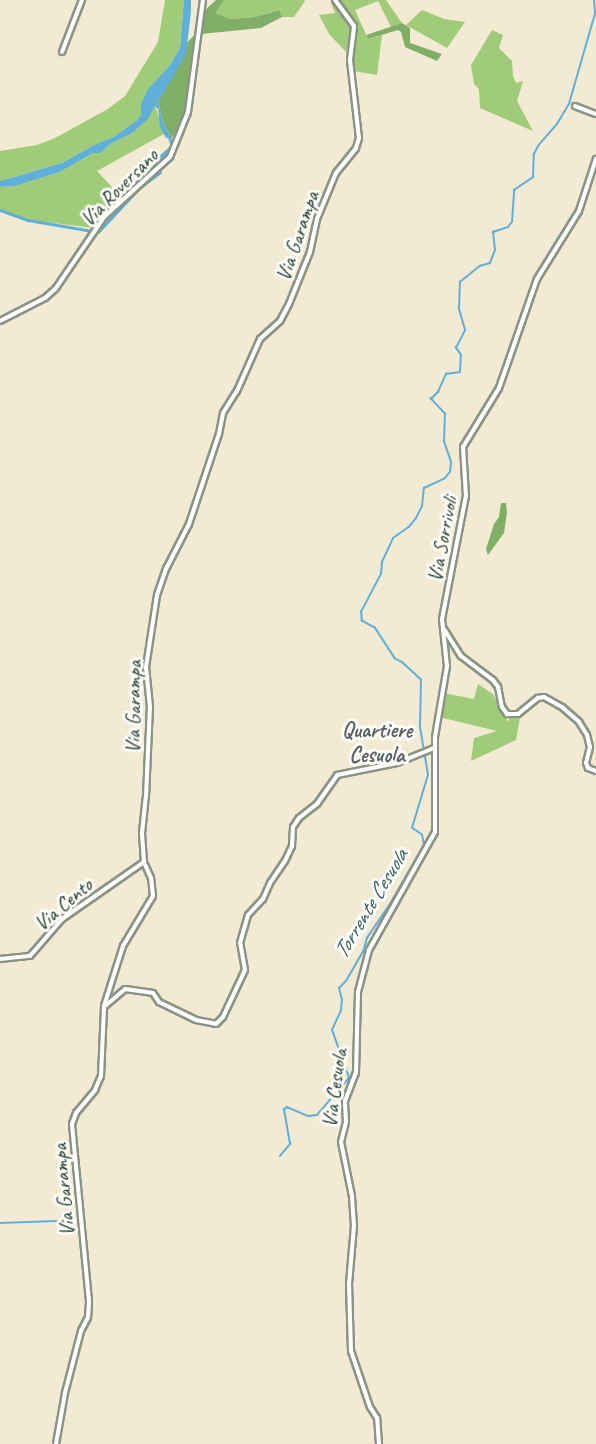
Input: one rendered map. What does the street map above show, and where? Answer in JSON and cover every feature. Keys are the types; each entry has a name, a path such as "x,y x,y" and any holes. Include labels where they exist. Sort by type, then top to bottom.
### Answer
{"street":[{"path":"62,52 82,0"},
{"name":"Via Roversano","path":"0,321 45,297 56,288 94,230 139,184 164,164 174,150 188,112 203,0"},
{"name":"Via Garampa","path":"56,1444 65,1393 81,1331 88,1317 89,1301 72,1124 76,1113 95,1090 101,1076 104,1006 123,946 153,896 151,878 144,862 142,833 150,707 146,668 157,595 166,569 189,524 219,434 223,412 237,391 260,339 280,321 289,304 310,252 321,210 336,173 356,148 358,138 350,60 354,26 335,0"},
{"path":"575,106 596,114"},
{"name":"Via Sorrivoli","path":"434,748 447,666 442,619 466,496 462,454 465,440 499,388 537,279 579,211 596,159"},
{"path":"442,619 448,638 461,656 493,680 498,687 502,707 507,714 518,714 538,698 544,697 562,706 579,722 587,735 590,747 586,763 588,768 596,771"},
{"path":"104,1006 125,989 147,992 153,993 159,1002 196,1020 216,1024 226,1012 244,970 240,943 248,915 263,899 270,883 285,861 292,846 293,826 299,818 317,804 337,776 398,763 434,748"},
{"name":"Via Cesuola","path":"379,1444 377,1418 370,1407 351,1351 349,1284 354,1226 352,1196 341,1142 346,1122 345,1101 356,1073 358,992 369,950 435,832 434,748"},
{"name":"Via Cento","path":"0,959 30,956 62,920 144,862"}],"green space":[{"path":"165,0 184,0 180,48 170,65 148,89 141,115 137,120 114,137 62,163 0,181 0,151 37,145 55,138 108,109 125,96 158,42"},
{"path":"216,0 224,0 215,13 230,19 255,17 279,10 282,17 261,28 201,34 203,12"},
{"path":"224,0 305,1 294,17 282,17 278,10 255,17 230,19 214,13"},
{"path":"330,0 352,25 348,54 329,34 319,15 335,13"},
{"path":"336,0 386,0 402,23 391,27 378,1 355,10 368,39 382,35 377,75 354,71 352,55 356,25"},
{"path":"422,10 444,19 465,22 447,48 406,25"},
{"path":"402,23 410,28 410,43 442,54 437,61 405,47 401,32 398,30 368,39 366,35"},
{"path":"492,30 503,35 499,48 512,61 516,83 523,81 517,101 533,131 480,108 479,89 474,84 471,65"},
{"path":"195,34 198,35 189,103 181,127 177,129 172,138 164,125 158,102 181,63 187,43"},
{"path":"155,105 164,134 97,171 122,198 94,228 28,220 0,209 0,187 15,186 60,172 93,153 101,153 110,144 131,134 148,118"},
{"path":"501,503 506,503 507,513 504,533 488,555 486,549 494,524 499,517"},
{"path":"478,684 493,694 508,722 510,716 518,715 520,718 516,740 471,761 474,738 497,731 439,717 443,693 474,699"}],"water":[{"path":"184,0 191,0 186,54 158,102 164,125 172,138 166,138 160,127 158,109 155,106 148,119 131,134 110,144 101,153 93,153 60,172 15,186 0,187 0,181 62,163 114,137 137,120 141,115 141,104 148,89 170,65 180,48"}],"waterway":[{"name":"Torrente Cesuola","path":"280,1156 290,1144 284,1110 287,1107 308,1116 317,1115 349,1078 332,1030 341,1011 342,1000 339,988 346,981 363,952 367,938 390,904 424,845 422,835 412,828 428,775 420,727 421,680 403,663 395,659 375,628 362,621 361,612 381,574 382,562 393,538 409,527 416,518 422,506 424,488 445,478 450,472 451,462 444,442 445,414 431,399 438,392 446,374 460,372 461,355 456,348 465,330 459,309 460,282 480,266 490,263 495,250 493,232 508,227 512,222 514,190 533,177 534,154 569,104 595,14 594,0"},
{"path":"0,210 28,220 98,232 139,188 160,172 156,166 157,159 172,146 169,137"},
{"path":"0,1223 56,1221 74,1223"}],"district":[{"name":"Quartiere Cesuola","path":"377,742"}]}
